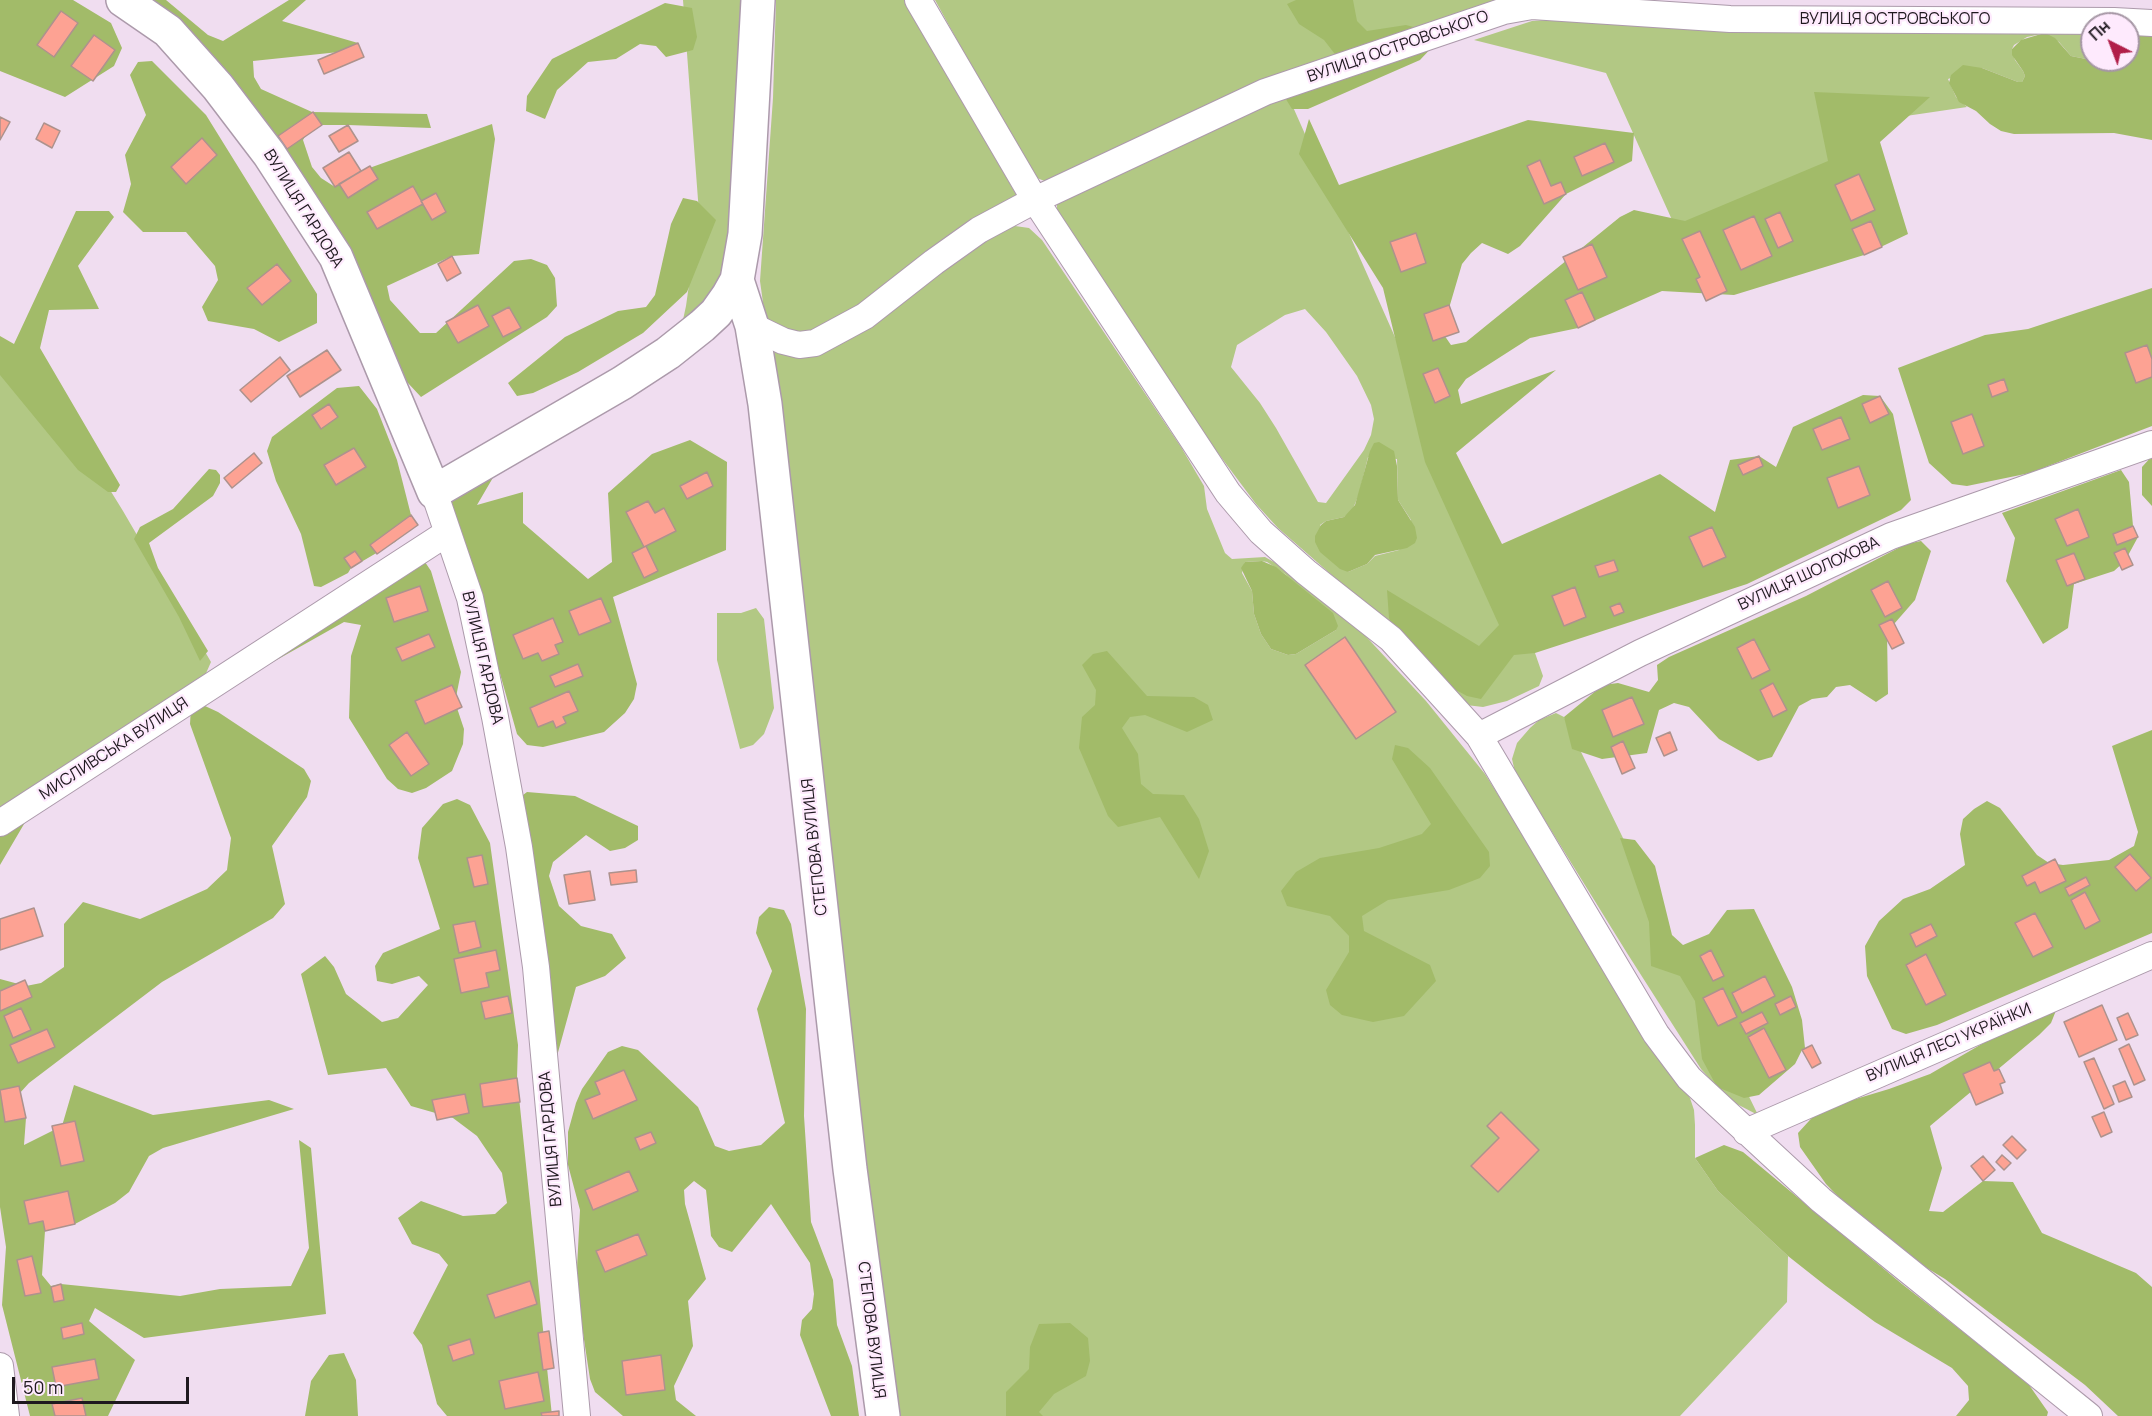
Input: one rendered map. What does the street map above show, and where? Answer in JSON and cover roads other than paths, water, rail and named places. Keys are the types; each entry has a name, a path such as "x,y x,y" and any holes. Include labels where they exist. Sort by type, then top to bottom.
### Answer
{"street":[{"name":"ВУЛИЦЯ ГАРДОВА","path":"123,0 168,31 218,87 269,154 336,257 434,492 470,598 519,847 535,956 577,1416"},
{"path":"434,492 622,383 668,353 716,313 737,280 745,234 758,0"},
{"path":"918,0 1035,200 1228,493 1270,540 1306,572 1391,639 1479,736 1656,1034 1689,1078 1821,1200 2089,1416"},
{"name":"ВУЛИЦЯ ОСТРОВСЬКОГО","path":"752,326 783,341 799,345 815,343 865,316 979,230 1035,200 1265,92 1504,11 1532,6 1730,20 2152,23"},
{"name":"СТЕПОВА ВУЛИЦЯ","path":"737,280 752,326 765,404 850,1169 883,1416"},
{"name":"ВУЛИЦЯ ШОЛОХОВА","path":"1479,736 1640,653 1891,536 2152,444"},
{"name":"МИСЛИВСЬКА ВУЛИЦЯ","path":"0,823 447,533"},
{"name":"ВУЛИЦЯ ЛЕСІ УКРАЇНКИ","path":"1746,1132 2152,955"},
{"path":"0,1366 6,1416"}]}
